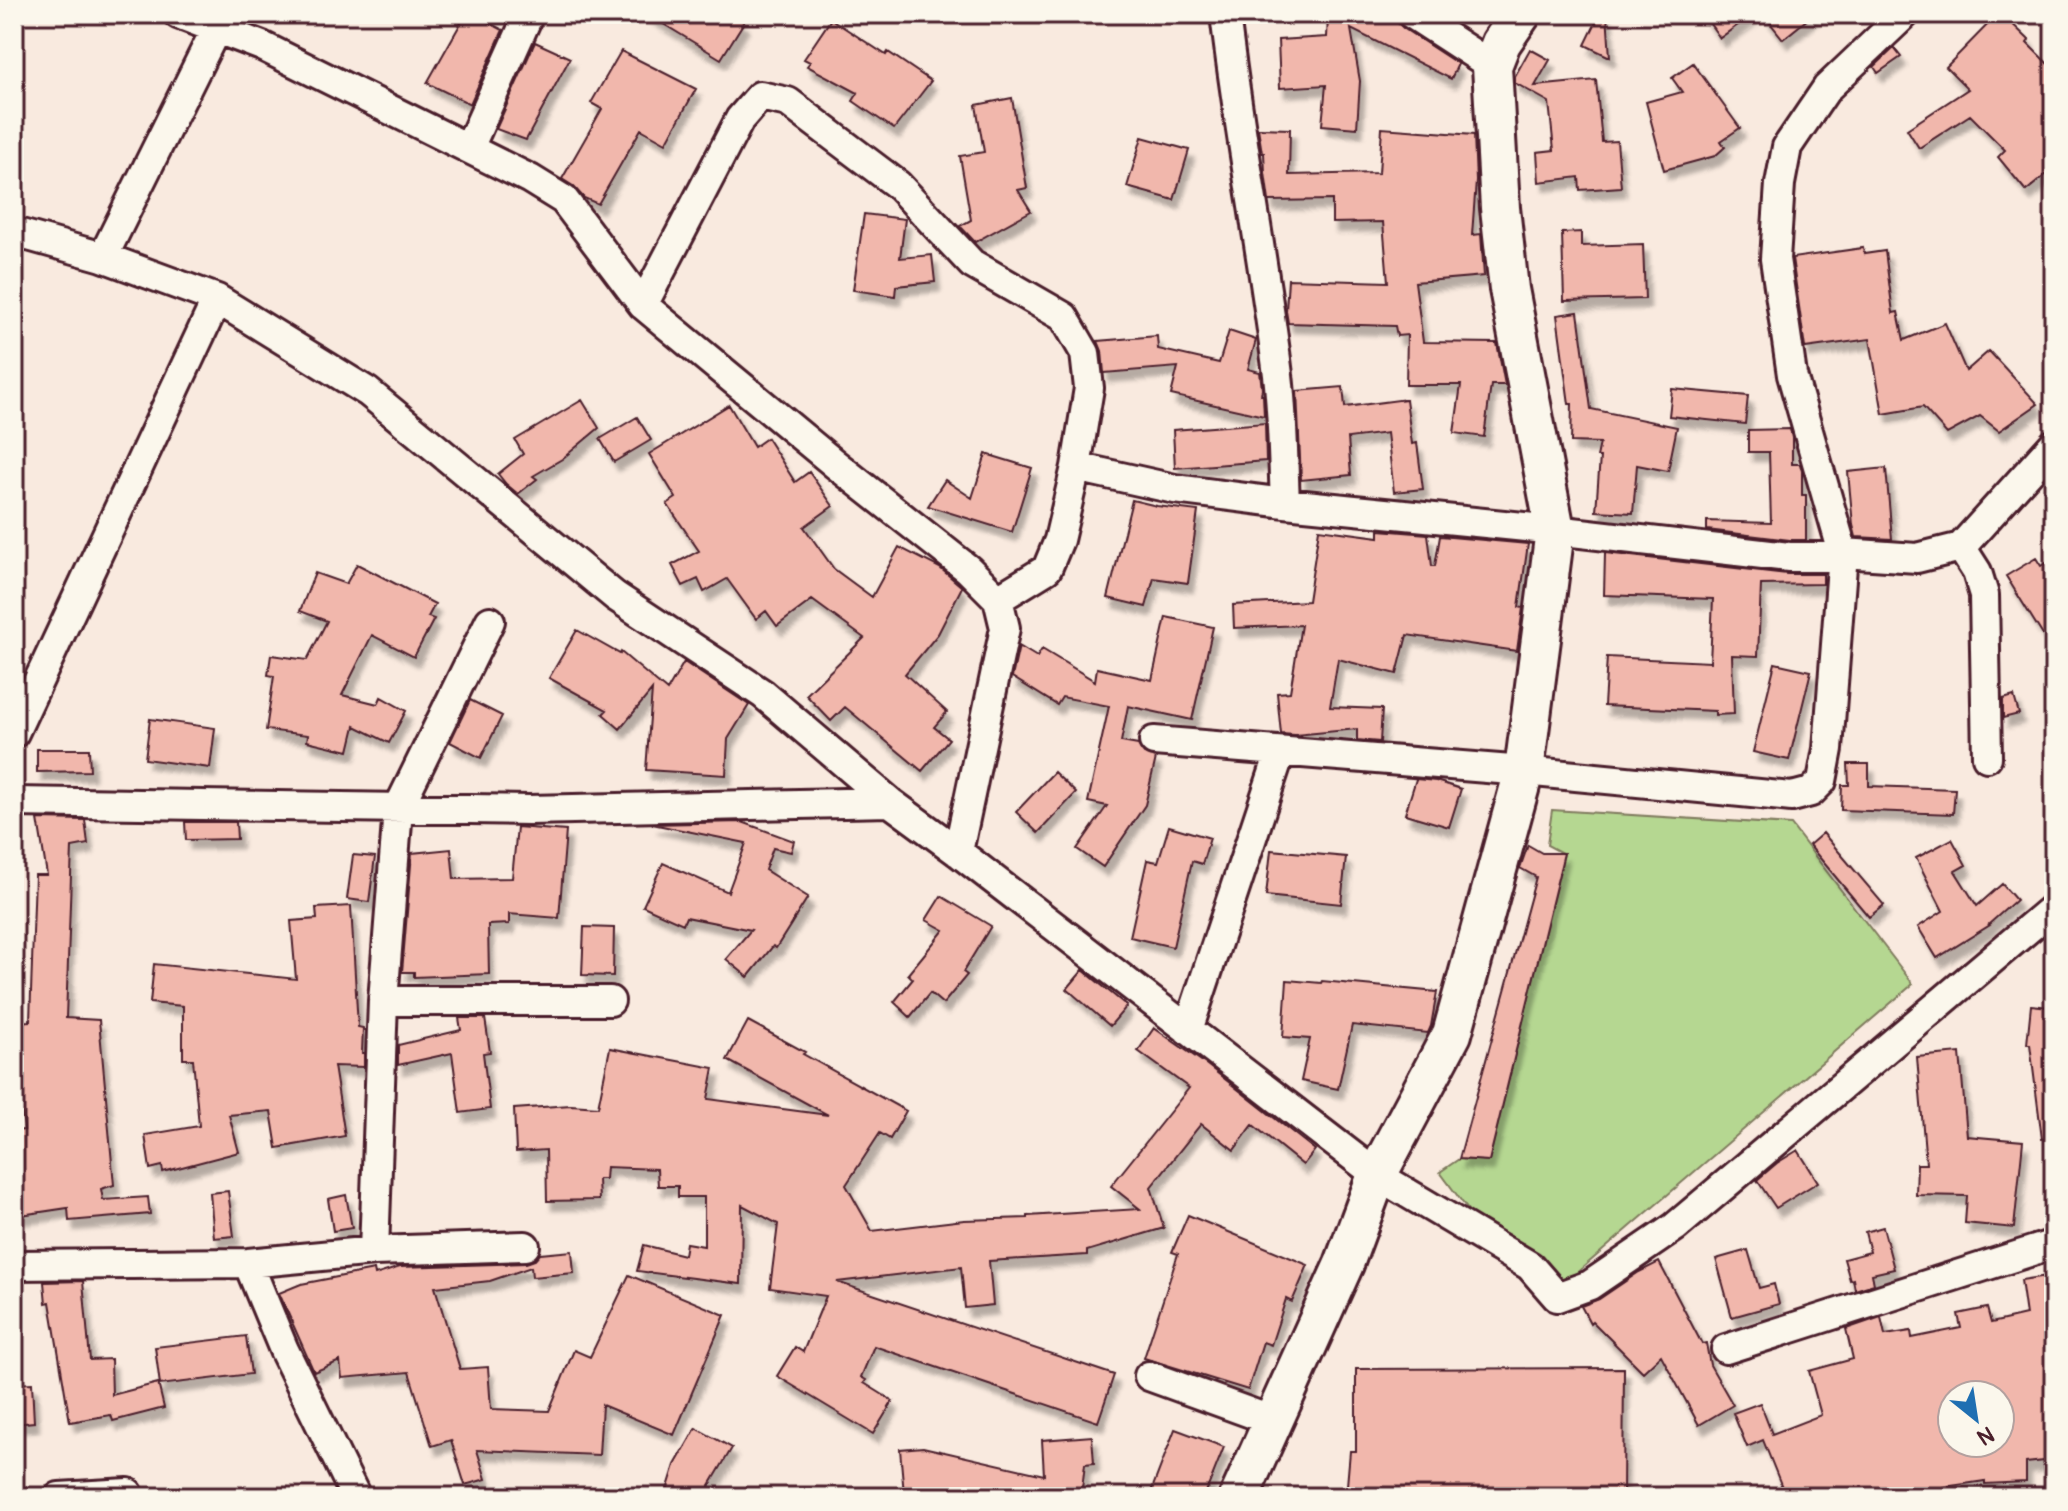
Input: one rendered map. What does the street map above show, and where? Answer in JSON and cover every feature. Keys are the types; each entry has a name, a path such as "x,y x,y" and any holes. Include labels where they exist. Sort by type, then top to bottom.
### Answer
{"street":[{"path":"178,14 223,21 262,46 530,179 564,200 643,305 968,569 998,599 1005,628 958,852"},
{"path":"469,148 529,14"},
{"path":"1225,14 1278,378 1285,503"},
{"path":"1412,14 1492,66"},
{"path":"1239,1497 1344,1264 1377,1175 1452,1034 1524,771 1555,530 1509,289 1500,208 1492,66 1501,43 1521,14"},
{"path":"1154,741 1524,771 1776,797 1811,792 1822,781 1828,749 1843,553 1792,375 1775,259 1780,184 1787,147 1827,88 1905,14"},
{"path":"103,257 223,21"},
{"path":"643,305 740,119 760,96 788,102 898,185 972,264 1064,317 1085,353 1089,388 1076,467 1059,540 1047,569 998,599"},
{"path":"14,232 103,257 217,299 368,392 615,596 763,694 890,802 1377,1175 1530,1266 1557,1297 1590,1285 1675,1227 2054,907"},
{"path":"14,733 217,299"},
{"path":"1076,467 1175,489 1285,503 1789,557 1827,557 1843,553 1917,558 1961,547 2054,444"},
{"path":"1961,547 1977,572 1984,595 1987,757"},
{"path":"374,1251 383,1001 398,809 490,621"},
{"path":"1188,1030 1280,753"},
{"path":"14,802 529,810 890,802"},
{"path":"383,1001 610,1001"},
{"path":"1726,1349 2054,1244"},
{"path":"14,1265 248,1263 374,1251 525,1246"},
{"path":"248,1263 284,1350 356,1497"},
{"path":"1149,1376 1273,1421"},
{"path":"59,1497 128,1493"}],"green space":[{"path":"1552,810 1791,825 1913,984 1559,1288 1482,1229 1440,1172 1459,1159 1489,1161 1564,854 1547,845"}],"building":[{"path":"466,14 473,14 503,30 470,104 427,83"},
{"path":"647,14 730,14 744,22 721,59"},
{"path":"1321,14 1381,14 1458,64 1451,79 1351,29 1360,81 1357,128 1322,125 1326,85 1280,88 1278,40 1327,37 1328,17"},
{"path":"1600,14 1607,14 1610,57 1585,45"},
{"path":"1703,14 1753,14 1720,38"},
{"path":"1763,14 1814,14 1783,39"},
{"path":"1998,14 2002,14 2029,40 2027,43 2054,70 2054,168 2026,191 1998,157 2005,150 1970,115 1919,148 1907,129 1968,89 1946,67"},
{"path":"831,19 931,81 894,129 853,101 858,93 807,66 810,62 804,59"},
{"path":"535,42 570,58 526,140 496,129"},
{"path":"1894,48 1901,57 1878,73 1874,67"},
{"path":"1530,49 1550,60 1535,86 1596,80 1602,142 1617,141 1621,187 1580,190 1579,177 1539,182 1537,152 1554,150 1549,102 1515,83 1515,76"},
{"path":"621,51 696,89 666,143 641,129 598,204 584,198 562,179 602,109 591,103"},
{"path":"1693,63 1740,128 1721,141 1725,147 1715,156 1664,170 1646,102 1682,92 1672,78"},
{"path":"1012,98 1027,188 1018,190 1031,211 975,242 960,226 971,220 960,156 984,152 976,105"},
{"path":"1258,128 1290,129 1289,175 1379,173 1382,128 1474,135 1476,181 1472,235 1481,234 1484,276 1415,282 1423,342 1497,343 1505,385 1491,385 1484,437 1454,433 1461,385 1406,385 1407,335 1397,336 1395,326 1288,323 1288,279 1388,282 1383,222 1332,223 1332,200 1269,201"},
{"path":"1142,137 1189,150 1174,200 1127,187"},
{"path":"864,214 905,219 900,258 932,255 935,282 896,286 895,296 853,290"},
{"path":"1581,232 1581,246 1643,244 1645,299 1564,301 1562,233"},
{"path":"1863,248 1864,254 1885,251 1893,313 1898,312 1904,340 1945,323 1966,371 1989,351 2038,404 1999,431 1980,416 1947,434 1923,407 1883,414 1870,339 1805,348 1792,258"},
{"path":"1578,312 1591,409 1677,427 1668,471 1637,465 1633,513 1596,511 1600,443 1571,442 1572,404 1569,404 1557,315"},
{"path":"1229,331 1256,340 1248,369 1260,372 1264,416 1171,395 1178,367 1104,373 1098,341 1157,336 1158,349 1219,363"},
{"path":"1343,387 1345,407 1406,399 1412,444 1417,443 1423,489 1394,492 1387,433 1348,438 1351,475 1301,480 1297,391"},
{"path":"1672,389 1748,396 1745,424 1669,416"},
{"path":"582,400 599,428 562,459 533,476 537,479 518,494 498,474 523,454 515,440"},
{"path":"729,405 754,447 767,438 795,482 809,472 833,506 804,527 834,569 872,597 899,547 940,568 962,587 938,634 905,674 947,712 934,727 949,739 922,771 845,707 831,721 806,695 864,638 812,600 777,626 766,611 756,619 727,579 704,592 698,579 683,586 672,565 699,551 667,504 676,498 649,454"},
{"path":"637,417 651,440 614,462 600,439"},
{"path":"1265,423 1266,461 1175,468 1173,430"},
{"path":"1790,429 1792,464 1800,464 1802,495 1806,495 1806,540 1707,530 1707,521 1771,523 1769,452 1748,452 1748,430"},
{"path":"986,454 1032,468 1012,532 928,506 945,480 972,498"},
{"path":"1886,468 1892,539 1856,537 1848,472"},
{"path":"1132,500 1198,511 1188,583 1154,578 1146,607 1108,598"},
{"path":"1319,529 1379,537 1379,530 1428,534 1432,566 1435,566 1440,536 1528,544 1519,607 1523,608 1517,651 1407,635 1397,674 1338,659 1330,707 1382,709 1380,742 1357,740 1357,729 1281,734 1277,693 1290,692 1301,625 1234,628 1233,605 1308,601"},
{"path":"1605,553 1787,574 1823,574 1823,584 1761,585 1758,656 1732,655 1734,714 1604,706 1607,657 1710,662 1713,599 1604,595"},
{"path":"2036,558 2041,566 2054,558 2054,653 2006,576"},
{"path":"357,564 435,604 428,617 434,619 414,657 372,635 342,695 378,704 381,697 406,711 389,743 355,726 349,751 307,741 308,735 266,730 274,676 268,675 271,655 307,660 327,621 300,611 315,573 346,584"},
{"path":"1166,617 1213,627 1192,720 1128,706 1121,742 1138,745 1144,754 1156,758 1145,805 1103,867 1077,849 1107,806 1088,802 1109,706 1062,697 1057,705 1012,677 1019,646 1037,657 1042,649 1095,681 1097,668 1152,680"},
{"path":"577,630 621,652 667,691 684,662 749,705 728,739 726,775 646,770 652,690 620,729 603,714 607,710 549,678"},
{"path":"1775,663 1811,671 1789,760 1753,752"},
{"path":"2014,696 2019,714 2003,718 2003,699"},
{"path":"470,700 502,716 481,758 450,742"},
{"path":"150,719 215,728 210,768 145,759"},
{"path":"37,749 89,749 90,771 37,772"},
{"path":"1848,764 1869,764 1869,786 1955,789 1953,814 1841,810 1842,785 1849,785"},
{"path":"1054,772 1076,793 1038,833 1016,812"},
{"path":"1416,779 1461,789 1449,827 1405,814"},
{"path":"38,819 85,820 88,844 72,847 66,1018 99,1020 114,1185 101,1189 103,1200 148,1197 150,1214 69,1221 68,1208 14,1216 14,1131 24,1130 14,1022 30,1021 35,875 47,875"},
{"path":"185,822 236,822 237,839 186,840"},
{"path":"742,822 794,841 791,852 773,848 765,870 808,897 776,948 773,946 748,977 726,959 751,930 686,917 683,924 643,906 663,863 728,892 746,843 652,824"},
{"path":"1169,826 1210,838 1202,864 1192,861 1173,947 1130,937 1147,860 1158,862"},
{"path":"517,827 566,831 559,918 509,914 509,924 488,925 489,974 414,977 414,972 402,972 412,853 451,849 454,879 512,878"},
{"path":"1823,833 1884,905 1869,917 1809,845"},
{"path":"1952,839 1966,865 1955,871 1977,906 2002,884 2016,900 1990,925 1937,958 1918,927 1943,911 1916,858"},
{"path":"1528,845 1542,853 1564,853 1489,1161 1459,1159 1536,877 1520,868"},
{"path":"1271,850 1346,857 1341,904 1266,896"},
{"path":"353,855 375,857 369,902 347,899"},
{"path":"941,896 991,926 963,972 967,975 943,1004 930,993 910,1017 894,1002 913,979 908,974 944,930 926,920"},
{"path":"351,906 358,1027 363,1028 364,1067 334,1066 345,1136 277,1148 271,1111 229,1115 239,1152 163,1172 162,1166 150,1169 145,1135 199,1126 193,1059 183,1059 183,1006 150,1003 154,964 296,979 291,921 317,919 316,908"},
{"path":"584,927 614,928 613,976 582,975"},
{"path":"1083,970 1127,1006 1110,1026 1067,989"},
{"path":"1287,980 1437,992 1431,1026 1428,1033 1352,1025 1338,1089 1301,1081 1310,1039 1283,1037"},
{"path":"2031,1005 2054,1010 2054,1138 2042,1139 2030,1044 2027,1044"},
{"path":"459,1018 485,1018 490,1052 483,1053 490,1109 460,1113 452,1053 398,1065 398,1045 461,1030"},
{"path":"748,1021 906,1111 890,1139 880,1133 846,1185 872,1231 964,1220 1140,1209 1111,1186 1189,1088 1138,1051 1154,1028 1207,1065 1315,1150 1303,1165 1253,1125 1234,1150 1201,1124 1151,1187 1164,1228 1087,1251 1087,1255 989,1261 993,1305 965,1308 961,1267 837,1282 1114,1375 1098,1422 874,1346 861,1377 866,1380 864,1383 893,1401 873,1434 777,1376 795,1347 803,1352 826,1296 770,1288 778,1224 742,1205 741,1284 637,1271 644,1245 684,1255 686,1243 704,1246 704,1197 678,1197 678,1186 658,1186 657,1169 606,1167 605,1179 598,1179 599,1200 547,1201 546,1150 516,1152 514,1109 571,1105 598,1107 610,1048 714,1068 708,1099 828,1115 727,1060"},
{"path":"1960,1053 1967,1136 2023,1141 2014,1228 1965,1223 1967,1196 1916,1195 1917,1164 1926,1164 1917,1057"},
{"path":"1798,1150 1818,1182 1776,1208 1757,1180"},
{"path":"228,1191 234,1236 214,1238 210,1193"},
{"path":"346,1195 352,1228 333,1231 328,1199"},
{"path":"1188,1215 1308,1265 1292,1302 1286,1299 1271,1345 1263,1342 1248,1390 1144,1358 1178,1254 1172,1252"},
{"path":"1883,1227 1894,1269 1872,1274 1874,1284 1855,1290 1844,1259 1870,1252 1865,1232"},
{"path":"1748,1250 1759,1288 1774,1284 1779,1304 1732,1317 1716,1259"},
{"path":"572,1251 574,1273 532,1277 531,1267 490,1281 435,1287 460,1369 488,1367 491,1409 549,1411 574,1350 590,1357 629,1275 725,1315 674,1435 602,1405 599,1455 477,1450 486,1479 465,1485 451,1440 432,1446 409,1372 342,1378 340,1361 314,1372 279,1293 301,1284 374,1270 375,1275 400,1267 526,1263 540,1254"},
{"path":"1659,1262 1702,1344 1706,1343 1710,1365 1733,1405 1699,1425 1661,1355 1643,1372 1592,1321 1590,1323 1581,1306 1599,1299"},
{"path":"2054,1275 2054,1460 2026,1463 2026,1482 1985,1484 1985,1481 1944,1487 1946,1497 1786,1497 1763,1440 1747,1447 1733,1413 1760,1403 1772,1434 1821,1415 1809,1371 1853,1359 1846,1329 1881,1317 1885,1335 1911,1331 1912,1338 1961,1328 1958,1314 1987,1308 1991,1323 2026,1315 2021,1280"},
{"path":"83,1281 90,1360 111,1359 112,1395 158,1383 164,1408 113,1421 111,1415 70,1422 44,1282"},
{"path":"246,1336 251,1374 160,1385 155,1347"},
{"path":"1624,1368 1623,1497 1346,1497 1350,1451 1356,1451 1356,1369"},
{"path":"32,1383 34,1422 14,1424 14,1384"},
{"path":"696,1428 732,1448 703,1497 665,1497 675,1465"},
{"path":"1175,1429 1224,1447 1204,1497 1149,1497"},
{"path":"1092,1436 1094,1463 1085,1464 1081,1497 973,1497 943,1490 904,1494 900,1449 923,1447 1044,1475 1042,1440"}]}
